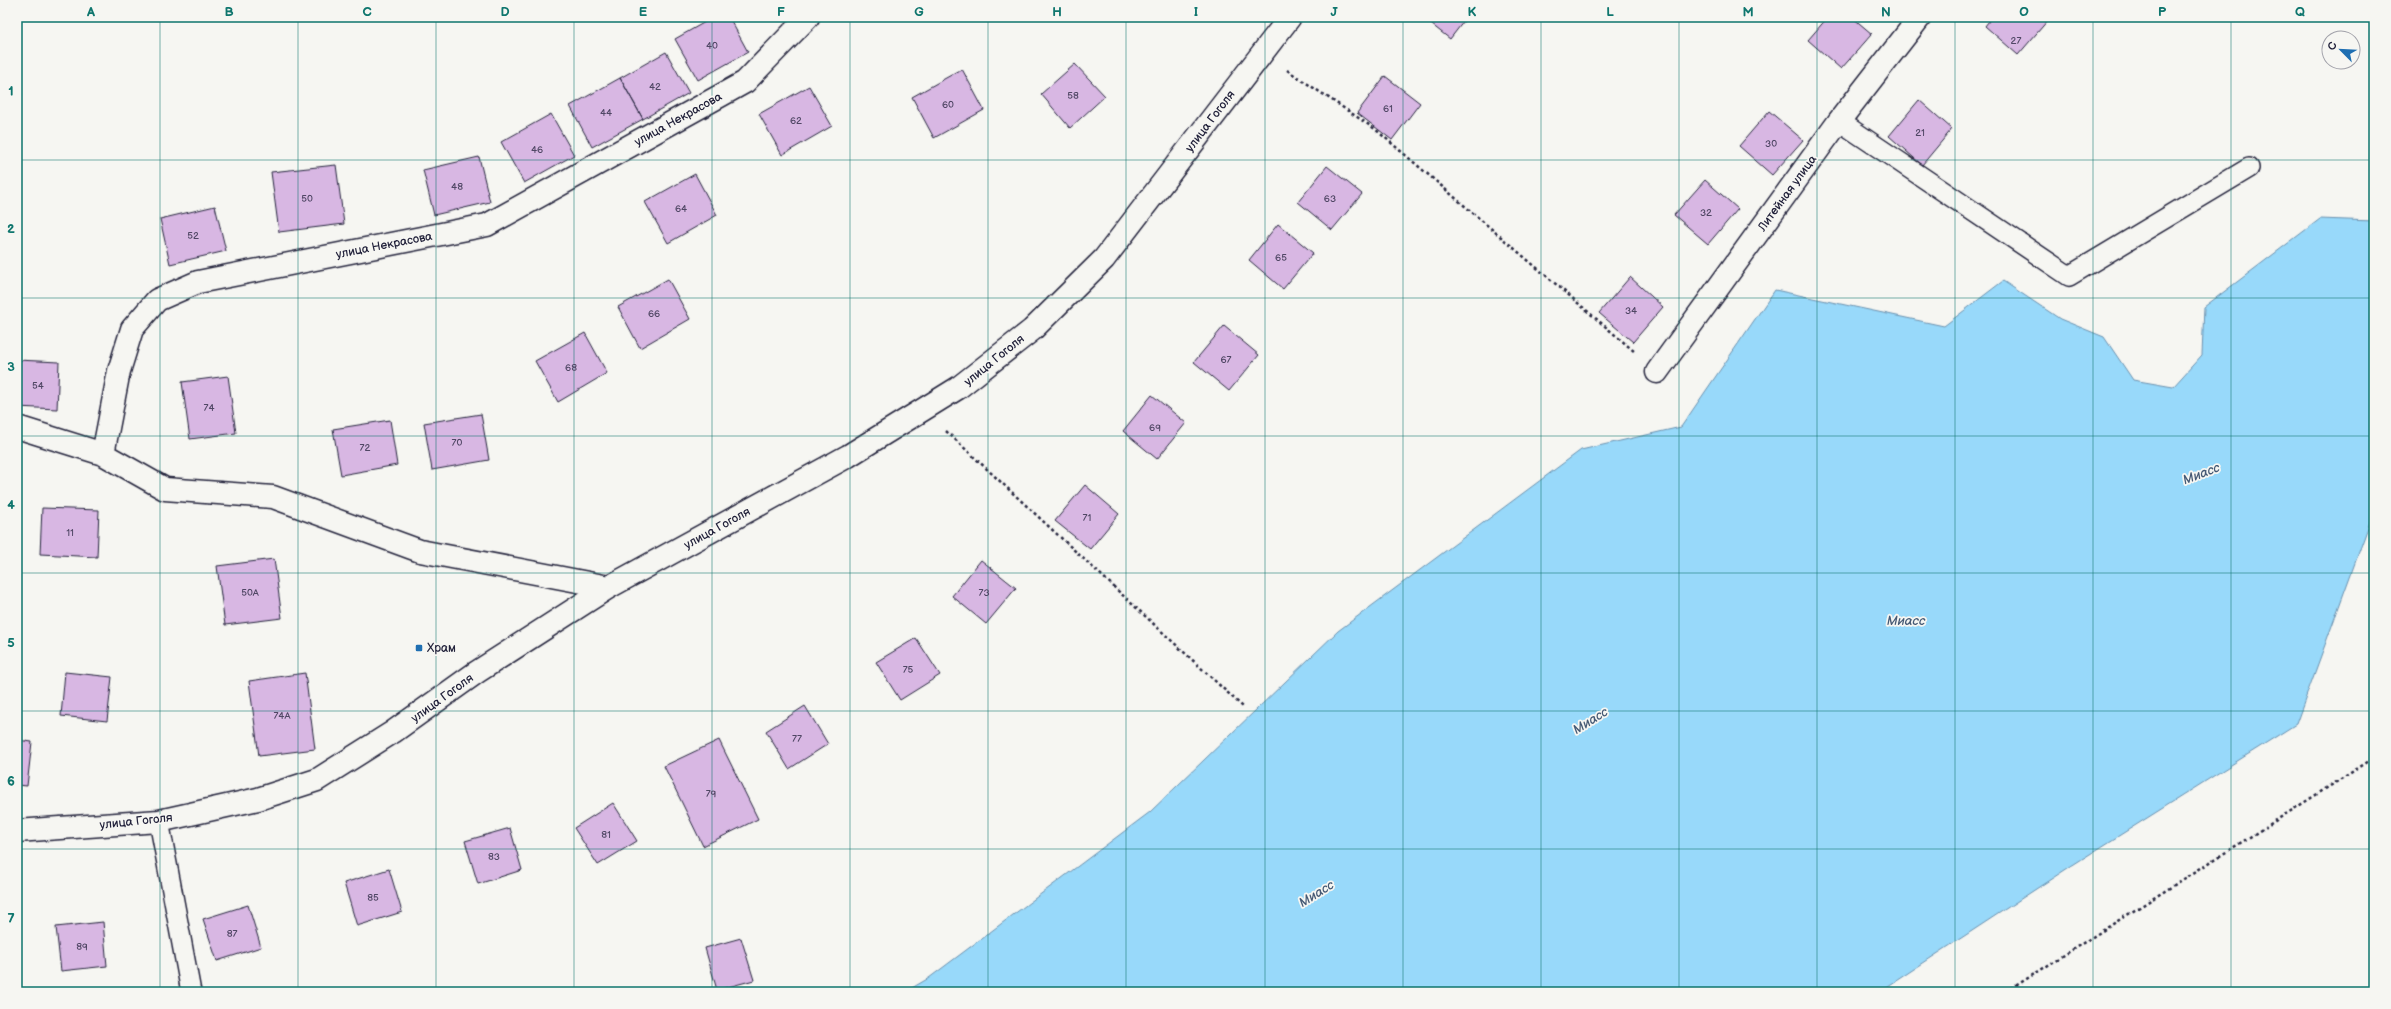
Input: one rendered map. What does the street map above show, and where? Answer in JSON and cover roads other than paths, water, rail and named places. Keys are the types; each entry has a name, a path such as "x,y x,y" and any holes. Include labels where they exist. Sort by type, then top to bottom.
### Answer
{"street":[{"name":"улица Некрасова","path":"103,454 119,371 132,329 157,300 198,282 487,225 745,82 808,17"},
{"name":"улица Гоголя","path":"17,831 159,821 258,799 317,780 393,732 477,672 609,587 848,456 924,410 958,388 1032,330 1104,259 1290,17"},
{"name":"Литейная улица","path":"1658,372 1839,121 1920,17"},
{"path":"17,427 103,454 165,489 273,497 420,551 609,587"}],"lane":[{"path":"1839,121 2069,276 2249,168"},
{"path":"159,821 191,992"}],"water":[{"name":"Миасс","path":"2320,219 2374,221 2374,511 2296,724 2071,866 1879,992 905,992 929,978 1150,812 1338,631 1581,450 1681,427 1775,290 1944,326 2003,281 2060,319 2104,337 2133,380 2173,387 2202,355 2204,307"}],"place":[{"name":"Храм","path":"419,648"}]}
